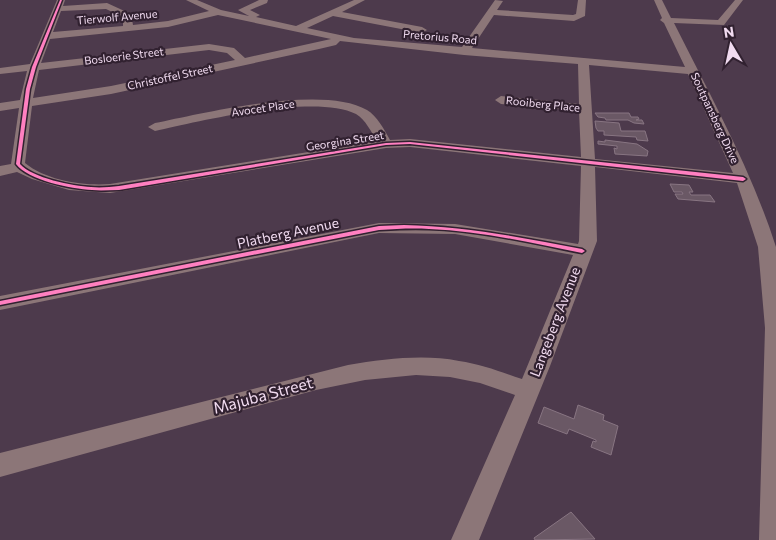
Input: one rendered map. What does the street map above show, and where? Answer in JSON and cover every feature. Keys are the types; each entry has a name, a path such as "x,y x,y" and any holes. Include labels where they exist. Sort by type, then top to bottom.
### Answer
{"street":[{"name":"Pretorius Road","path":"190,0 218,12 338,38 464,52 688,70"},
{"path":"297,30 361,0"},
{"path":"464,52 500,0"},
{"path":"492,12 574,18 580,16 582,0"},
{"name":"Soutpansberg Drive","path":"658,0 688,70 739,179 753,201 766,245 771,272 775,328 773,540"},
{"path":"666,19 721,23 739,0"},
{"path":"264,1 242,11 311,23"},
{"path":"0,171 18,167 25,103 34,66 59,4 110,6 128,16 128,28"},
{"name":"Tierwolf Avenue","path":"46,36 171,24 218,12"},
{"path":"332,13 422,30"},
{"name":"Christoffel Street","path":"0,107 111,90 328,44 338,38"},
{"name":"Bosloerie Street","path":"0,71 209,47 230,50 243,62"},
{"name":"Langeberg Avenue","path":"465,540 528,390 589,233 588,161 583,62"},
{"name":"Rooiberg Place","path":"501,100 586,108"},
{"name":"Avocet Place","path":"155,127 272,104 303,102 344,107 361,112 369,119 386,144"},
{"name":"Georgina Street","path":"18,167 42,178 69,186 106,189 386,144 418,143 739,179"},
{"path":"705,174 727,186 744,200"},
{"name":"Soutpansberg Drive","path":"739,179 744,200 762,246 766,250"},
{"name":"Platberg Avenue","path":"0,304 378,228 428,226 509,237 582,251"},
{"name":"Majuba Street","path":"0,465 316,381 357,372 401,368 450,368 479,374 528,390"}],"building":[{"path":"595,113 629,113 631,117 638,117 639,119 636,120 642,120 644,124 628,120 606,120 605,118 598,117"},
{"path":"595,121 619,123 621,131 645,131 648,141 637,140 636,137 604,135 604,131 598,131 596,128"},
{"path":"605,140 637,144 648,151 647,156 615,154 614,148 617,149 617,146 598,144 598,141 605,142"},
{"path":"670,184 689,185 693,192 689,192 691,195 710,195 715,202 678,199 675,194 683,194 682,192 674,192"},
{"path":"578,405 604,415 603,420 618,426 611,455 591,447 593,441 596,442 596,440 569,429 567,434 538,423 544,407 574,419"},
{"path":"571,512 595,539 535,540 534,538"}],"cycle path":[{"path":"61,0 34,67 28,89 18,164 28,172 58,183 93,189 119,188 386,144 410,143 743,179"},
{"path":"0,303 379,228 430,227 455,229 506,236 582,251"}]}
